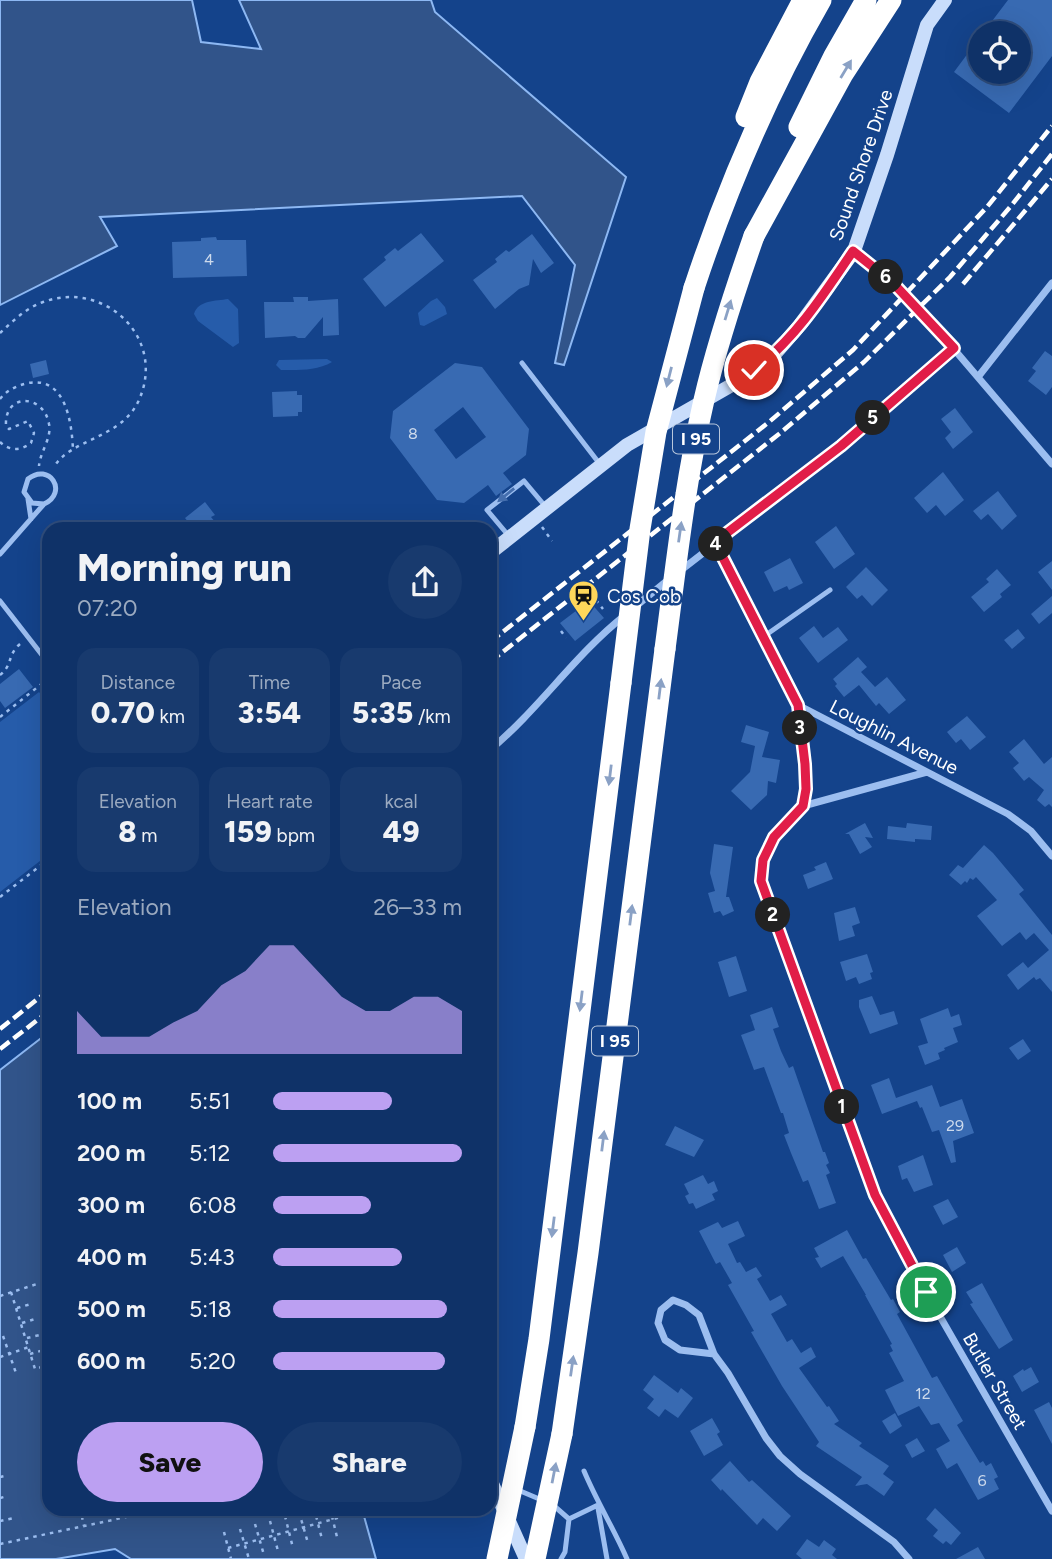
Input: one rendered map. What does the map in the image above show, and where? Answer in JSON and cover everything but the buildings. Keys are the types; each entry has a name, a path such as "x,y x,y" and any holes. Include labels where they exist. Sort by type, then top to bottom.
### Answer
{"highway":[{"path":"709,242 747,112 803,0"},
{"name":"I 95","path":"496,1559 525,1427 539,1339 640,528 654,444 667,383 709,242 766,105 821,0"},
{"name":"I 95","path":"535,1559 562,1434 592,1227 685,498 704,401 730,306 771,190 812,99 866,0"},
{"path":"754,236 843,74 891,0"}],"main road":[{"name":"Sound Shore Drive","path":"497,547 627,445 744,377 774,355 800,325 853,251 887,155 927,25 945,0"},
{"path":"497,1483 526,1559"}],"street":[{"path":"853,251 893,283 954,348 1052,464"},
{"path":"978,377 1052,283"},
{"path":"497,743 597,638 715,542 841,446 954,348"},
{"path":"715,542 798,705 805,764 806,789 803,806 927,772"},
{"name":"Loughlin Avenue","path":"798,705 1008,814 1031,831 1052,856"},
{"name":"Butler Street","path":"803,806 774,837 763,860 761,881 767,898 875,1195 926,1292 1052,1511"},
{"path":"714,1354 680,1350 664,1340 657,1322 661,1310 673,1300 686,1305 699,1315 714,1354 780,1456 800,1474 894,1542 909,1559"}],"lane":[{"path":"522,363 601,466"},
{"path":"0,554 31,519 44,504 53,498 55,483 48,476 38,473 27,479 24,486 31,519"},
{"path":"496,522 487,510 524,481 547,508"},
{"path":"28,499 37,505 44,504"},
{"path":"497,523 509,538"},
{"path":"763,637 830,590"},
{"path":"0,601 42,655"},
{"path":"584,1471 626,1559"},
{"path":"497,1483 558,1507 569,1519 565,1552 561,1559"},
{"path":"569,1519 598,1505"},
{"path":"598,1505 607,1559"}],"path":[{"path":"0,333 23,313 41,303 77,298 108,306 123,317 136,332 144,349 144,388 137,405 127,417 104,435 57,462 48,476"},
{"path":"0,399 6,392 20,385 39,381 48,385 66,407 73,451"},
{"path":"0,442 10,449 31,443 34,433 28,421 9,429 6,426 6,415 13,404 19,402 30,401 39,405 46,414 50,430 40,452 38,473"},
{"path":"540,526 552,541"},
{"path":"596,600 603,610"},
{"path":"561,631 566,638"},
{"path":"0,675 6,670 12,651 28,638"},
{"path":"0,717 42,683"},
{"path":"0,897 42,864"},
{"path":"0,1296 42,1282"},
{"path":"11,1292 35,1369 42,1367"},
{"path":"16,1308 31,1304"},
{"path":"21,1323 35,1319"},
{"path":"26,1339 40,1335"},
{"path":"3,1336 16,1373"},
{"path":"0,1357 29,1347"},
{"path":"30,1353 42,1350"},
{"path":"0,1498 8,1496"},
{"path":"82,1516 84,1526"},
{"path":"0,1544 131,1516"},
{"path":"285,1516 293,1548"},
{"path":"300,1516 307,1543"},
{"path":"316,1516 322,1539"},
{"path":"333,1516 337,1537"},
{"path":"228,1548 346,1516"},
{"path":"0,1521 14,1518"},
{"path":"270,1521 278,1551"},
{"path":"255,1524 264,1555"},
{"path":"240,1529 249,1559"},
{"path":"224,1532 231,1559"}],"shaded area":[{"path":"0,0 192,0 201,42 261,49 239,0 431,0 435,12 626,177 564,365 555,363 575,265 522,196 100,217 117,246 0,305"},
{"path":"437,298 447,314 424,326 420,325 418,313"},
{"path":"228,299 238,309 239,343 233,347 198,321 194,314 203,304"},
{"path":"327,359 332,362 307,369 281,370 276,365 279,360"},
{"path":"39,692 42,696 42,859 0,892 0,722"},
{"path":"42,1037 42,1516 364,1516 376,1559 131,1559 115,1549 56,1559 0,1559 0,1070"}],"railway":[{"path":"497,636 769,422 853,350 987,207 1052,126"},
{"path":"497,656 779,434 864,362 950,277 1052,154"},
{"path":"963,284 1052,179"},
{"path":"0,1029 42,996"},
{"path":"0,1049 42,1016"}],"place":[{"name":"Cos Cob","path":"584,623"}],"route":[{"path":"754,370 774,355 800,325 853,251 893,283 954,348 841,446 715,542 798,705 805,764 806,789 803,806 774,837 763,860 761,881 875,1195 926,1292"}]}
